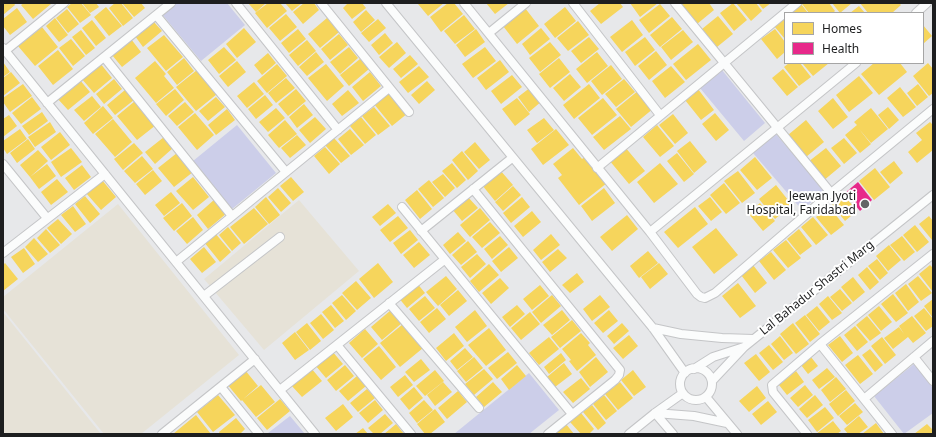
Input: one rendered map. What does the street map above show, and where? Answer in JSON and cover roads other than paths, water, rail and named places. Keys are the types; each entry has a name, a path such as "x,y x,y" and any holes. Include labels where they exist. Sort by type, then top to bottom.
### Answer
{"street":[{"path":"47,103 171,3"},
{"path":"236,3 338,130"},
{"path":"320,3 409,112"},
{"path":"386,3 653,328 685,373"},
{"path":"464,3 650,232 697,294 705,298 715,293 831,193 933,109"},
{"path":"489,33 526,3"},
{"path":"573,3 660,115"},
{"path":"675,3 831,193"},
{"path":"786,12 797,3"},
{"path":"917,12 927,3"},
{"path":"61,4 4,49 316,434"},
{"path":"597,168 784,14"},
{"path":"156,15 286,172"},
{"path":"104,57 232,216"},
{"path":"650,232 855,64"},
{"path":"176,262 389,88"},
{"path":"421,231 512,158"},
{"path":"3,165 47,218"},
{"path":"3,253 105,174"},
{"path":"473,189 620,370 619,375 614,380 548,434"},
{"name":"Lal Bahadur Shastri Marg","path":"694,369 713,357 744,347 933,195"},
{"path":"402,207 572,414"},
{"path":"204,296 280,237"},
{"path":"807,434 773,392 772,385 820,344 933,254"},
{"path":"280,390 444,260"},
{"path":"390,303 479,408"},
{"path":"653,328 688,335 753,340"},
{"path":"864,399 933,341"},
{"path":"820,344 892,434"},
{"path":"337,345 412,434"},
{"path":"712,381 744,347"},
{"path":"914,357 933,381"},
{"path":"162,434 221,388 255,359"},
{"path":"694,369 704,370 708,373 712,381 711,390 706,397 696,400 687,397 683,393 681,383 685,373 694,369"},
{"path":"221,388 259,434"},
{"path":"629,434 683,393"},
{"path":"706,397 737,434"},
{"path":"655,413 694,416 727,423"},
{"path":"655,413 673,434"}],"place":[{"name":"Jeewan Jyoti Hospital, Faridabad","path":"865,204"}]}
